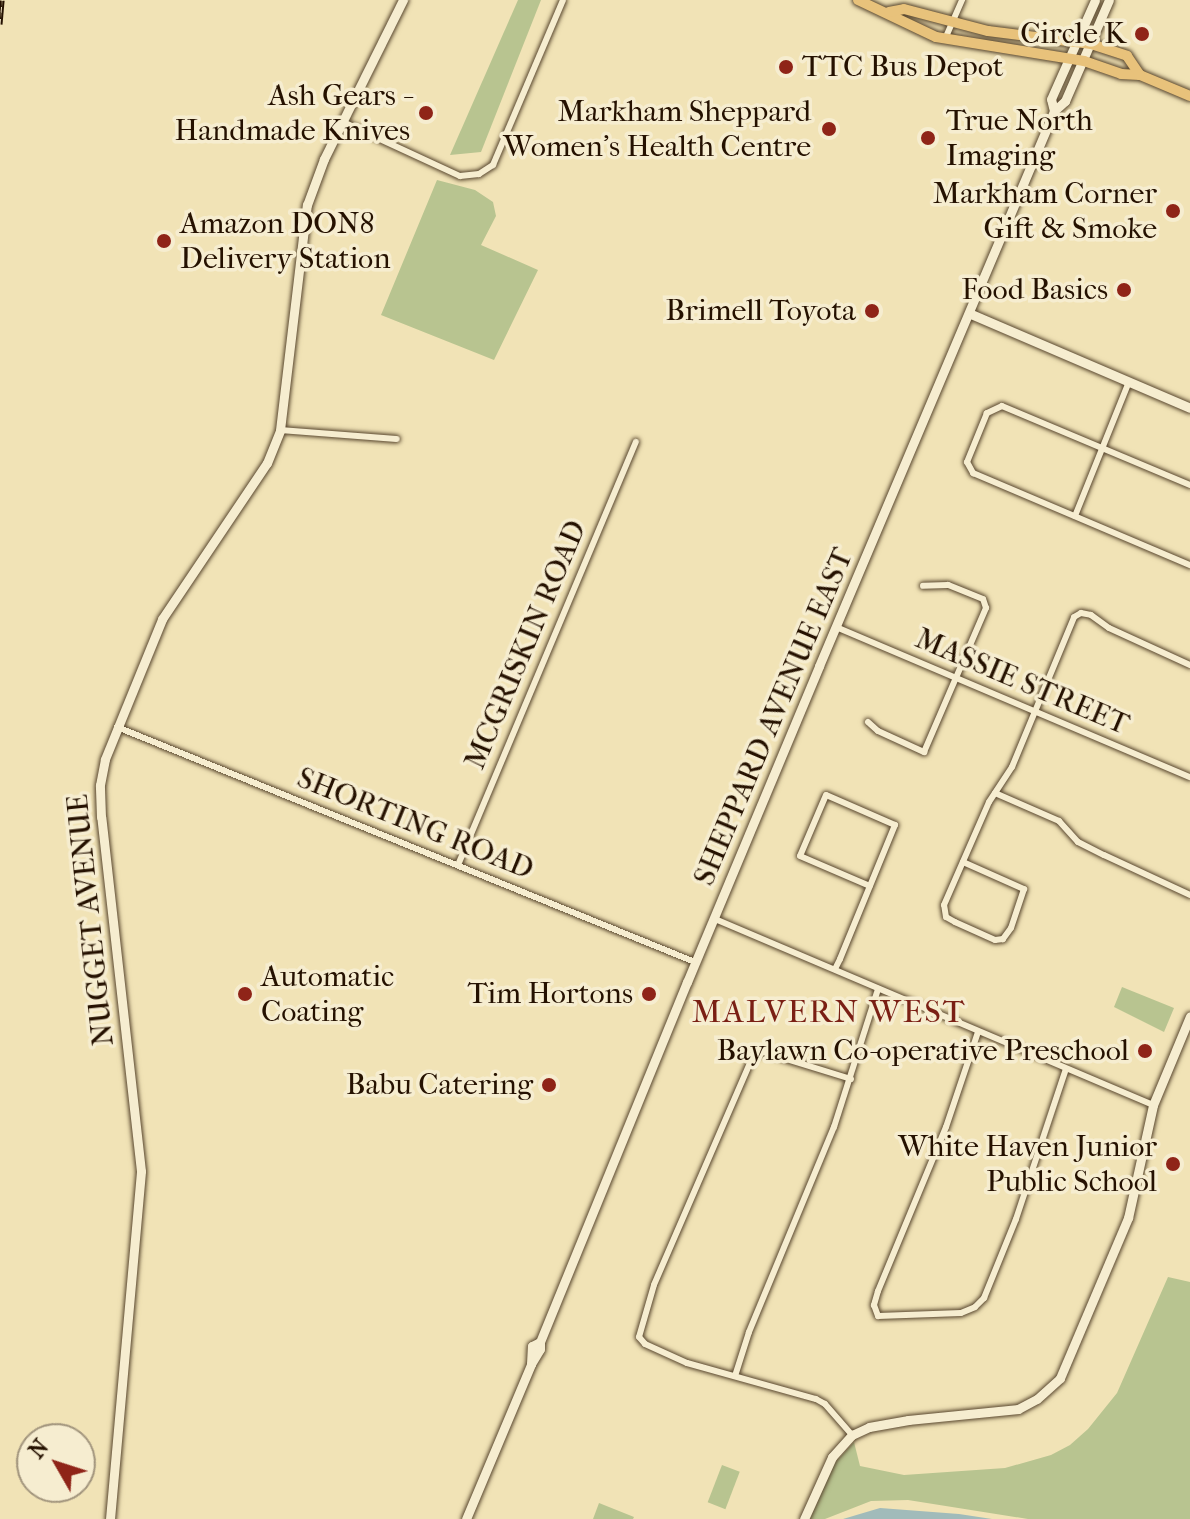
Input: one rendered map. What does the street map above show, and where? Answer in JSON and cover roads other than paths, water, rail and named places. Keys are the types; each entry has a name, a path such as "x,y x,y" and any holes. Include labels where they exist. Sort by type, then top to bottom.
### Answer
{"main road":[{"path":"858,0 889,12 903,24 945,39 1084,61 1121,74 1140,75 1190,96"},
{"path":"889,12 904,9 951,24 1091,44 1127,56 1140,75"}],"street":[{"name":"NUGGET AVENUE","path":"110,1519 141,1171 101,817 102,776 117,727 162,619 252,488 280,430 301,233 314,185 403,0"},
{"path":"343,122 460,176 479,174 493,165 563,0"},
{"path":"945,39 962,0"},
{"name":"SHEPPARD AVENUE EAST","path":"1054,111 1051,99 1095,0"},
{"name":"SHEPPARD AVENUE EAST","path":"466,1519 531,1364 529,1355 532,1346 540,1342 695,962 971,314 1054,111 1065,101 1109,0"},
{"path":"971,314 1190,408"},
{"path":"1075,516 1130,380"},
{"path":"1190,485 1002,406 987,413 968,468 1190,565"},
{"path":"280,430 397,439"},
{"name":"MCGRISKIN ROAD","path":"458,865 636,442"},
{"path":"868,722 924,752 987,602 948,585 923,586"},
{"path":"963,862 1024,889 1011,928 1003,939 995,940 946,917 944,905 963,862 995,793 1012,767 1072,621 1081,613 1091,615 1109,628 1190,665"},
{"name":"MASSIE STREET","path":"836,627 1190,777"},
{"name":"SHORTING ROAD","path":"117,727 695,962"},
{"path":"995,793 1059,821 1078,842 1190,895"},
{"path":"835,969 870,886 895,825 826,795 800,856 870,886"},
{"path":"715,919 1153,1105"},
{"path":"735,1376 749,1332 851,1079 878,989"},
{"path":"804,1519 832,1457 852,1435 869,1427 908,1420 1018,1409 1052,1387 1069,1362 1128,1218 1153,1105 1190,1016"},
{"path":"978,1032 946,1127 878,1291 874,1305 878,1316 961,1313 984,1298 1016,1219 1066,1069"},
{"path":"851,1079 764,1052 753,1056 745,1067 639,1328 641,1341 687,1363 816,1399 825,1404 852,1435"}],"water":[{"path":"880,1508 959,1514 992,1519 843,1519"}],"railway":[{"path":"0,24 2,0"}],"place":[{"name":"Circle K","path":"1142,34"},
{"name":"TTC Bus Depot","path":"786,67"},
{"name":"Ash Gears - Handmade Knives","path":"426,113"},
{"name":"Markham Sheppard Women's Health Centre","path":"829,129"},
{"name":"True North Imaging","path":"928,138"},
{"name":"Markham Corner Gift & Smoke","path":"1173,211"},
{"name":"Amazon DON8 Delivery Station","path":"164,241"},
{"name":"Food Basics","path":"1124,290"},
{"name":"Brimell Toyota","path":"872,311"},
{"name":"Automatic Coating","path":"245,994"},
{"name":"Tim Hortons","path":"649,994"},
{"name":"Baylawn Co-operative Preschool","path":"1145,1051"},
{"name":"Babu Catering","path":"549,1085"},
{"name":"White Haven Junior Public School","path":"1173,1164"}],"district":[{"name":"MALVERN WEST","path":"829,1012"}]}
